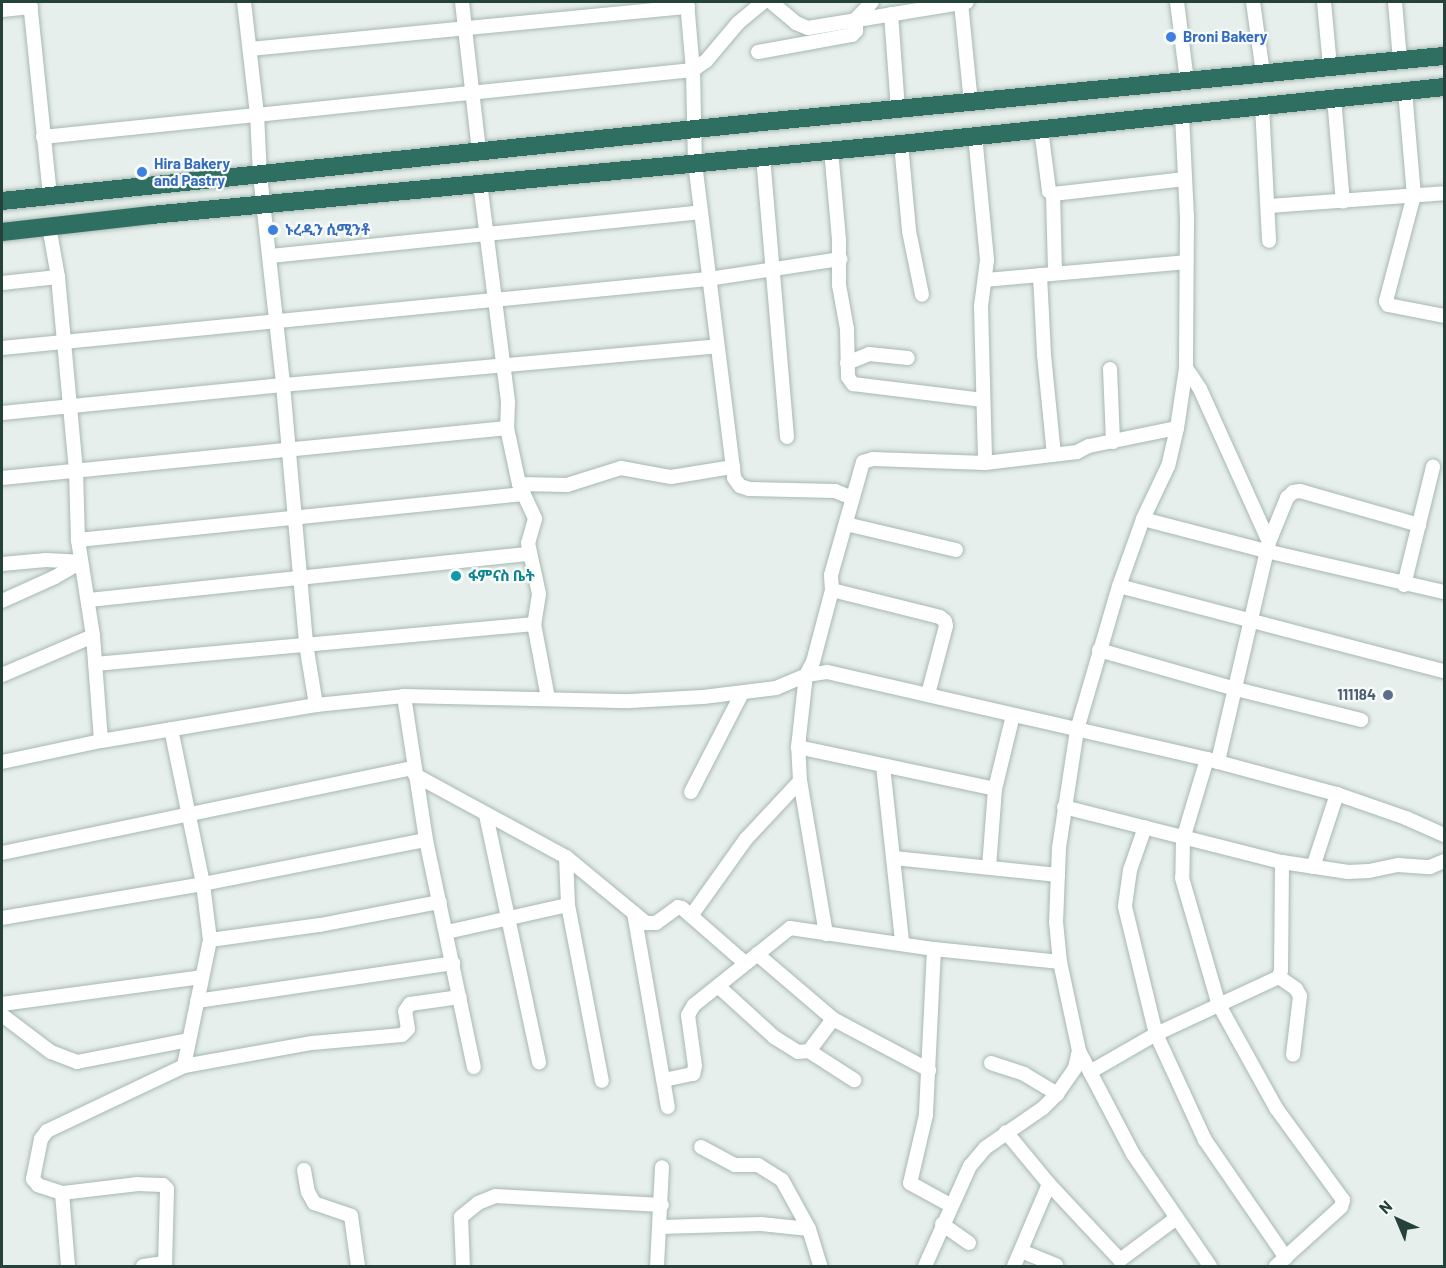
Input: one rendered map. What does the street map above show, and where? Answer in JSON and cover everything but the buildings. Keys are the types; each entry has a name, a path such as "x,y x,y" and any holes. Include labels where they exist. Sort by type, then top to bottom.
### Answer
{"highway":[{"path":"2,201 898,109 970,104 1444,56"},
{"path":"2,232 480,183 901,144 1444,87"}],"street":[{"path":"244,2 257,114 260,175 283,385 306,644 316,705"},
{"path":"462,2 479,152"},
{"path":"43,137 693,70 706,61 738,23 763,2"},
{"path":"771,2 796,23 808,28 964,2 970,104"},
{"path":"758,52 852,35 856,31 855,19 872,2"},
{"path":"1177,2 1187,81"},
{"path":"1253,2 1263,73"},
{"path":"1324,2 1330,67"},
{"path":"1395,2 1400,60"},
{"path":"2,10 31,4 50,196"},
{"path":"250,49 687,4 693,70 695,163 734,478 740,486 749,489 835,491 852,498"},
{"path":"891,14 898,109"},
{"path":"1405,91 1414,195 1386,301 1388,305 1444,316"},
{"path":"1334,98 1343,202"},
{"path":"1262,106 1269,206 1269,241"},
{"path":"1182,115 1185,179 1186,368 1177,428 1168,466 1143,519 1119,586 1077,730 1064,807 1056,922 1060,962 1079,1051 1133,1154 1175,1219 1210,1266"},
{"path":"1041,129 1049,191 1053,194 1055,273"},
{"path":"975,135 987,260 981,306 985,463"},
{"path":"901,144 909,231 922,295"},
{"path":"831,150 840,259 839,285 847,329 848,377 853,384 983,400"},
{"path":"763,157 787,437"},
{"path":"1053,194 1185,179"},
{"path":"480,183 508,402 507,428 521,489 535,519 528,543 539,594 534,624 548,698"},
{"path":"1269,206 1444,193"},
{"path":"270,256 485,232 700,212"},
{"path":"49,226 58,278 76,470 78,540 89,600 101,741"},
{"path":"2,348 708,279 840,259"},
{"path":"985,280 1185,262"},
{"path":"1040,274 1044,355 1054,455"},
{"path":"2,283 58,278"},
{"path":"2,413 716,346"},
{"path":"847,363 869,354 908,358"},
{"path":"1186,368 1200,389 1267,546"},
{"path":"1110,369 1113,442"},
{"path":"2,478 507,428"},
{"path":"826,934 800,781 798,747 806,675 813,662 832,590 831,575 863,462 873,459 985,463 1077,452 1089,446 1177,428"},
{"path":"78,540 294,519 567,485 621,468 671,477 734,467"},
{"path":"1404,585 1433,467"},
{"path":"1145,827 1130,870 1125,907 1156,1034 1205,1140 1281,1262 1341,1207 1343,1200 1276,1108 1219,1005 1182,878 1183,839 1236,689 1267,546 1287,498 1300,491 1419,525"},
{"path":"1143,519 1267,546 1404,585 1444,592"},
{"path":"846,524 956,550"},
{"path":"89,600 530,554"},
{"path":"2,564 46,560 81,562"},
{"path":"2,601 55,577 81,562"},
{"path":"1119,586 1251,623 1444,671"},
{"path":"832,590 940,617 945,621 946,626 928,694"},
{"path":"94,664 534,624"},
{"path":"2,675 93,636"},
{"path":"1099,650 1236,689 1360,720"},
{"path":"2,762 101,741 316,705 404,696 630,701 741,695 776,688 806,675 827,672 1212,761 1337,794 1406,818 1444,835"},
{"path":"691,792 741,695"},
{"path":"404,696 426,840 474,1067"},
{"path":"989,867 995,789 1013,715"},
{"path":"171,729 202,884 210,940 184,1066"},
{"path":"798,747 995,789"},
{"path":"883,766 902,942"},
{"path":"2,853 187,813 415,772 486,815 566,857 646,923 656,923 678,907 745,963"},
{"path":"691,916 746,838 800,781"},
{"path":"1313,867 1337,794"},
{"path":"1064,807 1183,839 1313,867 1369,872 1398,865 1430,867 1444,861"},
{"path":"486,815 539,1062"},
{"path":"2,918 202,884 426,840"},
{"path":"566,857 568,905 602,1081"},
{"path":"894,858 1058,875"},
{"path":"1090,1072 1156,1034 1279,977 1281,970 1282,862"},
{"path":"210,940 320,925 440,902"},
{"path":"447,932 568,905"},
{"path":"634,913 668,1107"},
{"path":"664,1080 693,1074 695,1066 688,1015 694,1005 790,928 902,942 934,949 1060,962"},
{"path":"934,949 926,1115 910,1183 950,1205"},
{"path":"757,954 833,1019 929,1070"},
{"path":"197,1001 453,963"},
{"path":"2,1004 201,977"},
{"path":"1279,977 1296,989 1300,996 1293,1054"},
{"path":"718,986 774,1037 798,1052 809,1051 854,1080"},
{"path":"143,1266 165,1265 165,1187 138,1184 62,1193 38,1185 33,1179 43,1135 184,1066 312,1043 402,1035 408,1029 405,1011 410,1004 460,997"},
{"path":"2,1015 51,1052 77,1062 188,1040"},
{"path":"809,1051 833,1019"},
{"path":"925,1266 950,1205 970,1166 985,1148 1043,1108 1057,1094 1075,1068 1079,1051"},
{"path":"991,1063 1024,1074 1057,1094"},
{"path":"1006,1132 1117,1263 1175,1219"},
{"path":"702,1148 735,1165 758,1165 770,1170 782,1180 795,1198 810,1229 820,1266"},
{"path":"657,1266 662,1205 662,1167"},
{"path":"304,1170 308,1192 314,1203 351,1216 358,1266"},
{"path":"1014,1266 1049,1184"},
{"path":"62,1193 68,1266"},
{"path":"462,1266 461,1216 478,1203 495,1196 662,1205"},
{"path":"660,1227 761,1224 810,1229"},
{"path":"942,1224 969,1243"},
{"path":"1021,1251 1056,1265"}],"place":[{"name":"Broni Bakery","path":"1171,37"},
{"name":"Hira Bakery and Pastry","path":"142,172"},
{"name":"ኑረዲን ሲሚንቶ","path":"273,230"},
{"name":"ፋምናስ ቤት","path":"456,576"},
{"name":"111184","path":"1388,695"}]}
